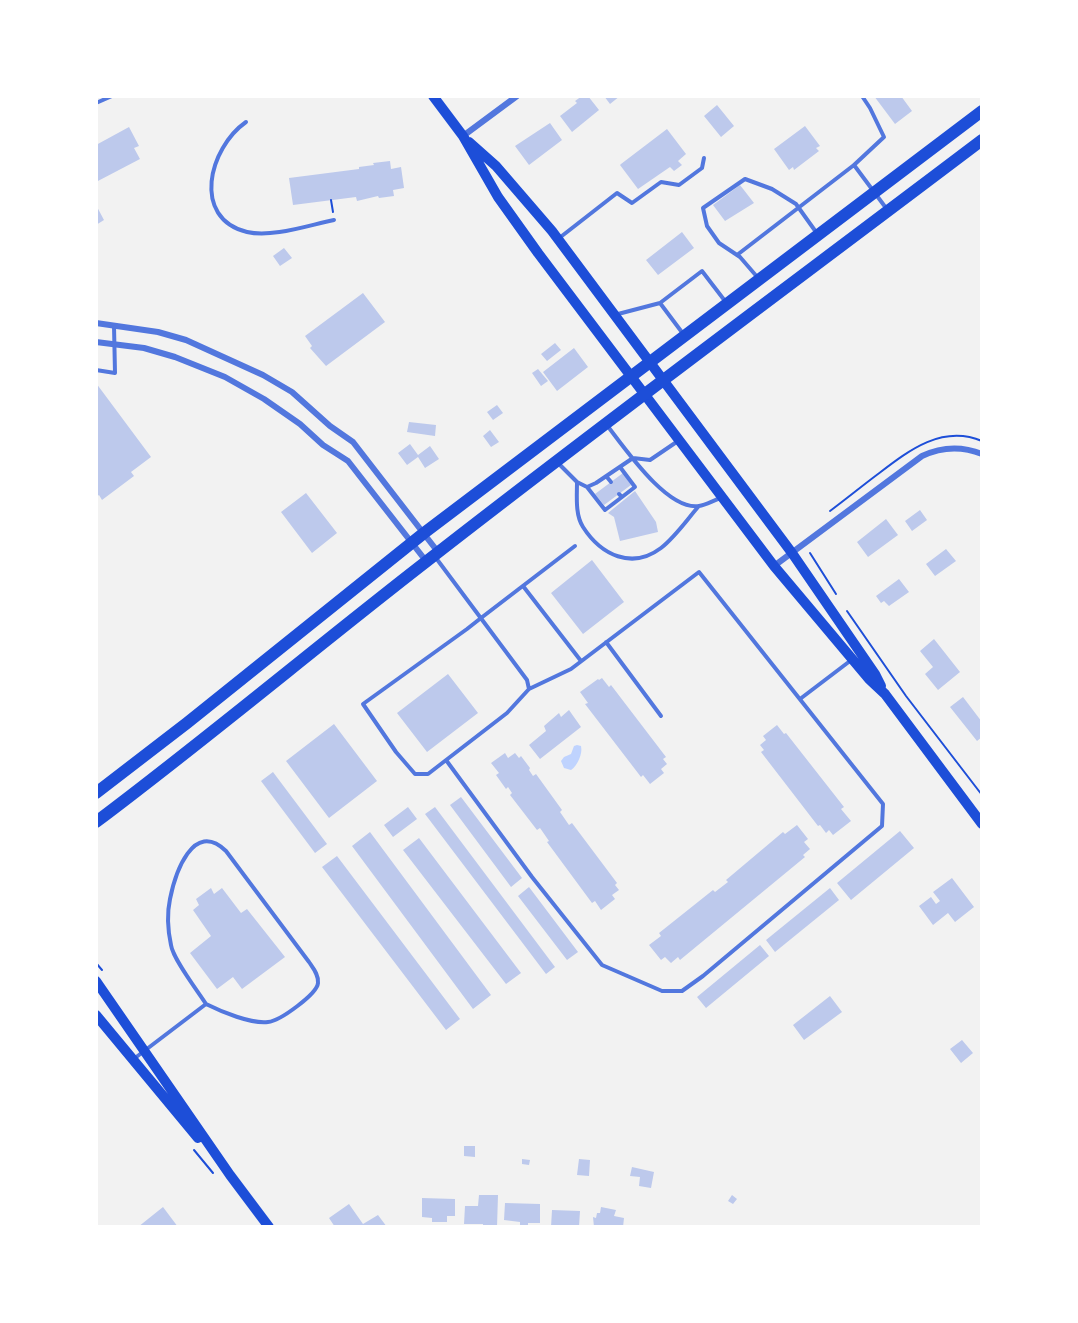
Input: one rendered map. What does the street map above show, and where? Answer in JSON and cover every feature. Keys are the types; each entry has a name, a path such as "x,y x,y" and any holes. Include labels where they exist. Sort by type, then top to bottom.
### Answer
{"main road":[{"path":"433,96 464,136 498,197 644,395 774,566 875,674 885,694 982,824"},
{"path":"96,793 424,533 982,111"},
{"path":"464,136 496,166 558,240 615,315 792,553 856,656"},
{"path":"96,822 179,760 433,556 556,461 982,140"},
{"path":"96,981 230,1175 269,1227"},
{"path":"96,1015 230,1175"}],"street":[{"path":"464,136 518,96"},
{"path":"96,323 158,332 186,340 292,392 330,426 353,442 424,533 433,556"},
{"path":"96,342 144,348 175,357 225,377 264,399 300,424 323,446 348,461 412,543 433,556"},
{"path":"774,566 922,456 949,448 962,448 982,454"}],"lane":[{"path":"96,103 112,96"},
{"path":"737,255 855,165 884,136 862,96"},
{"path":"246,122 231,134 213,168 210,182 212,195 221,215 235,227 261,234 334,220"},
{"path":"558,240 617,193 632,203 661,182 679,185 702,168 704,158"},
{"path":"855,165 888,211"},
{"path":"759,280 737,255 719,243 707,226 703,208 745,178 772,189 796,204 818,235"},
{"path":"615,315 660,303 702,271 728,304"},
{"path":"660,303 685,336"},
{"path":"96,370 115,373 114,326"},
{"path":"606,424 655,485 669,497 698,507"},
{"path":"587,487 633,458 650,460 679,441"},
{"path":"556,461 577,482 587,487 605,510 621,495 635,488 620,467"},
{"path":"606,476 611,482"},
{"path":"577,482 577,503 582,526 600,546 615,557 638,559 660,549 698,507 722,498"},
{"path":"446,760 532,877 602,964 662,991 682,991 703,976 882,826 883,804 699,572 571,669 529,689 507,713 446,760 428,774 416,774 396,752 363,704 575,546"},
{"path":"433,556 527,680 529,689"},
{"path":"523,586 581,661"},
{"path":"606,642 661,716"},
{"path":"800,699 856,656"},
{"path":"202,841 218,843 226,851 309,962 319,979 318,986 312,993 281,1018 269,1022 224,1013 206,1004 171,949 168,930 169,900 180,869 188,852 195,844 202,841"},
{"path":"132,1060 206,1004"}],"path":[{"path":"331,200 334,220"},
{"path":"811,556 837,596"},
{"path":"843,604 906,696 982,795"}],"water":[{"path":"574,746 581,746 581,749 577,763 571,770 564,768 561,761 571,754"}],"building":[{"path":"582,96 588,96 599,110 572,132 560,116 577,103 575,101"},
{"path":"604,96 620,96 610,104"},
{"path":"874,96 901,96 912,111 895,124"},
{"path":"717,105 734,126 721,137 704,116"},
{"path":"550,123 562,140 529,165 515,146"},
{"path":"805,126 820,146 816,148 819,151 794,170 793,167 789,170 774,149"},
{"path":"129,127 139,146 134,148 140,159 96,182 96,145"},
{"path":"667,129 686,154 678,161 682,165 674,171 670,167 638,189 620,165"},
{"path":"390,161 391,169 401,167 404,188 393,190 394,196 379,198 378,196 357,201 356,197 293,205 289,178 359,169 359,167 374,165 373,163"},
{"path":"740,185 754,203 725,221 713,205"},
{"path":"96,205 104,220 96,225"},
{"path":"682,232 694,248 658,275 646,260"},
{"path":"284,248 292,258 280,266 273,256"},
{"path":"363,293 385,322 326,366 310,348 312,346 305,336"},
{"path":"555,343 561,350 547,361 541,354"},
{"path":"574,348 588,367 557,391 543,372"},
{"path":"538,369 548,381 541,386 532,373"},
{"path":"96,383 151,457 131,472 134,476 102,500 99,495 96,497"},
{"path":"497,405 503,413 493,420 487,412"},
{"path":"409,422 436,425 435,436 407,432"},
{"path":"490,430 499,442 491,447 483,436"},
{"path":"410,444 418,455 430,446 439,459 425,468 418,457 407,465 398,453"},
{"path":"623,473 631,485 604,505 595,494"},
{"path":"635,491 656,522 658,532 620,541 614,517 608,513"},
{"path":"306,493 337,533 312,553 281,512"},
{"path":"920,510 927,520 912,531 905,521"},
{"path":"886,519 898,535 868,557 857,542"},
{"path":"946,549 956,561 935,576 926,564"},
{"path":"592,560 624,602 583,634 551,593"},
{"path":"899,579 909,592 889,606 884,601 881,603 876,596"},
{"path":"934,639 960,672 938,690 925,674 933,667 920,651"},
{"path":"448,674 478,713 427,752 397,713"},
{"path":"602,678 609,687 611,685 666,757 663,759 667,764 661,769 664,773 650,784 643,775 641,777 585,704 588,703 580,692"},
{"path":"963,697 982,722 982,737 977,741 950,707"},
{"path":"569,710 581,727 540,759 529,745 546,731 544,726 559,713 561,717"},
{"path":"334,724 377,781 329,818 286,761"},
{"path":"777,725 784,734 786,733 844,807 841,809 851,821 833,835 829,830 826,833 820,825 818,826 761,752 764,750 760,745 766,740 763,736"},
{"path":"505,753 508,758 515,753 519,758 521,756 533,776 536,774 562,810 560,812 569,825 572,823 617,883 615,885 619,890 612,895 615,899 601,910 595,901 592,903 547,842 549,841 540,828 537,830 510,795 512,793 508,787 506,789 496,775 499,773 491,763"},
{"path":"273,772 327,844 315,853 261,781"},
{"path":"461,797 522,878 511,887 450,805"},
{"path":"408,807 417,819 393,837 384,825"},
{"path":"435,807 555,967 546,974 425,814"},
{"path":"797,825 808,839 804,842 810,849 803,855 805,857 680,960 678,957 671,963 665,957 661,960 649,945 661,936 659,933 713,890 715,892 728,882 726,880 783,832 785,834"},
{"path":"900,831 914,848 851,900 837,883"},
{"path":"370,832 491,995 473,1009 352,846"},
{"path":"419,838 521,973 506,984 403,850"},
{"path":"337,856 460,1019 446,1030 322,867"},
{"path":"952,878 974,907 955,922 948,913 933,925 919,906 931,897 936,904 940,901 933,892"},
{"path":"529,887 578,952 567,960 518,896"},
{"path":"211,888 214,894 222,888 241,913 247,909 285,957 242,989 233,977 217,989 190,953 211,936 193,910 199,905 196,899"},
{"path":"830,888 839,900 775,952 766,940"},
{"path":"760,945 769,956 706,1008 697,997"},
{"path":"830,996 842,1012 804,1040 793,1025"},
{"path":"962,1040 973,1053 961,1063 950,1049"},
{"path":"464,1146 475,1146 475,1157 464,1156"},
{"path":"522,1159 530,1160 529,1165 522,1164"},
{"path":"579,1159 590,1160 589,1176 577,1175"},
{"path":"632,1167 654,1172 651,1188 639,1186 640,1177 630,1176"},
{"path":"479,1195 498,1195 497,1227 464,1224 465,1206 478,1206"},
{"path":"732,1195 737,1199 733,1204 728,1201"},
{"path":"422,1198 455,1199 455,1216 447,1216 447,1222 432,1222 432,1218 422,1217"},
{"path":"505,1203 540,1204 540,1223 520,1225 520,1222 504,1220"},
{"path":"349,1204 363,1224 378,1215 387,1227 335,1227 329,1218"},
{"path":"163,1207 178,1227 138,1227"},
{"path":"601,1207 616,1210 614,1216 624,1218 623,1227 594,1227 593,1217 596,1218 597,1213 600,1213"},
{"path":"552,1210 580,1211 579,1227 551,1227"}]}
